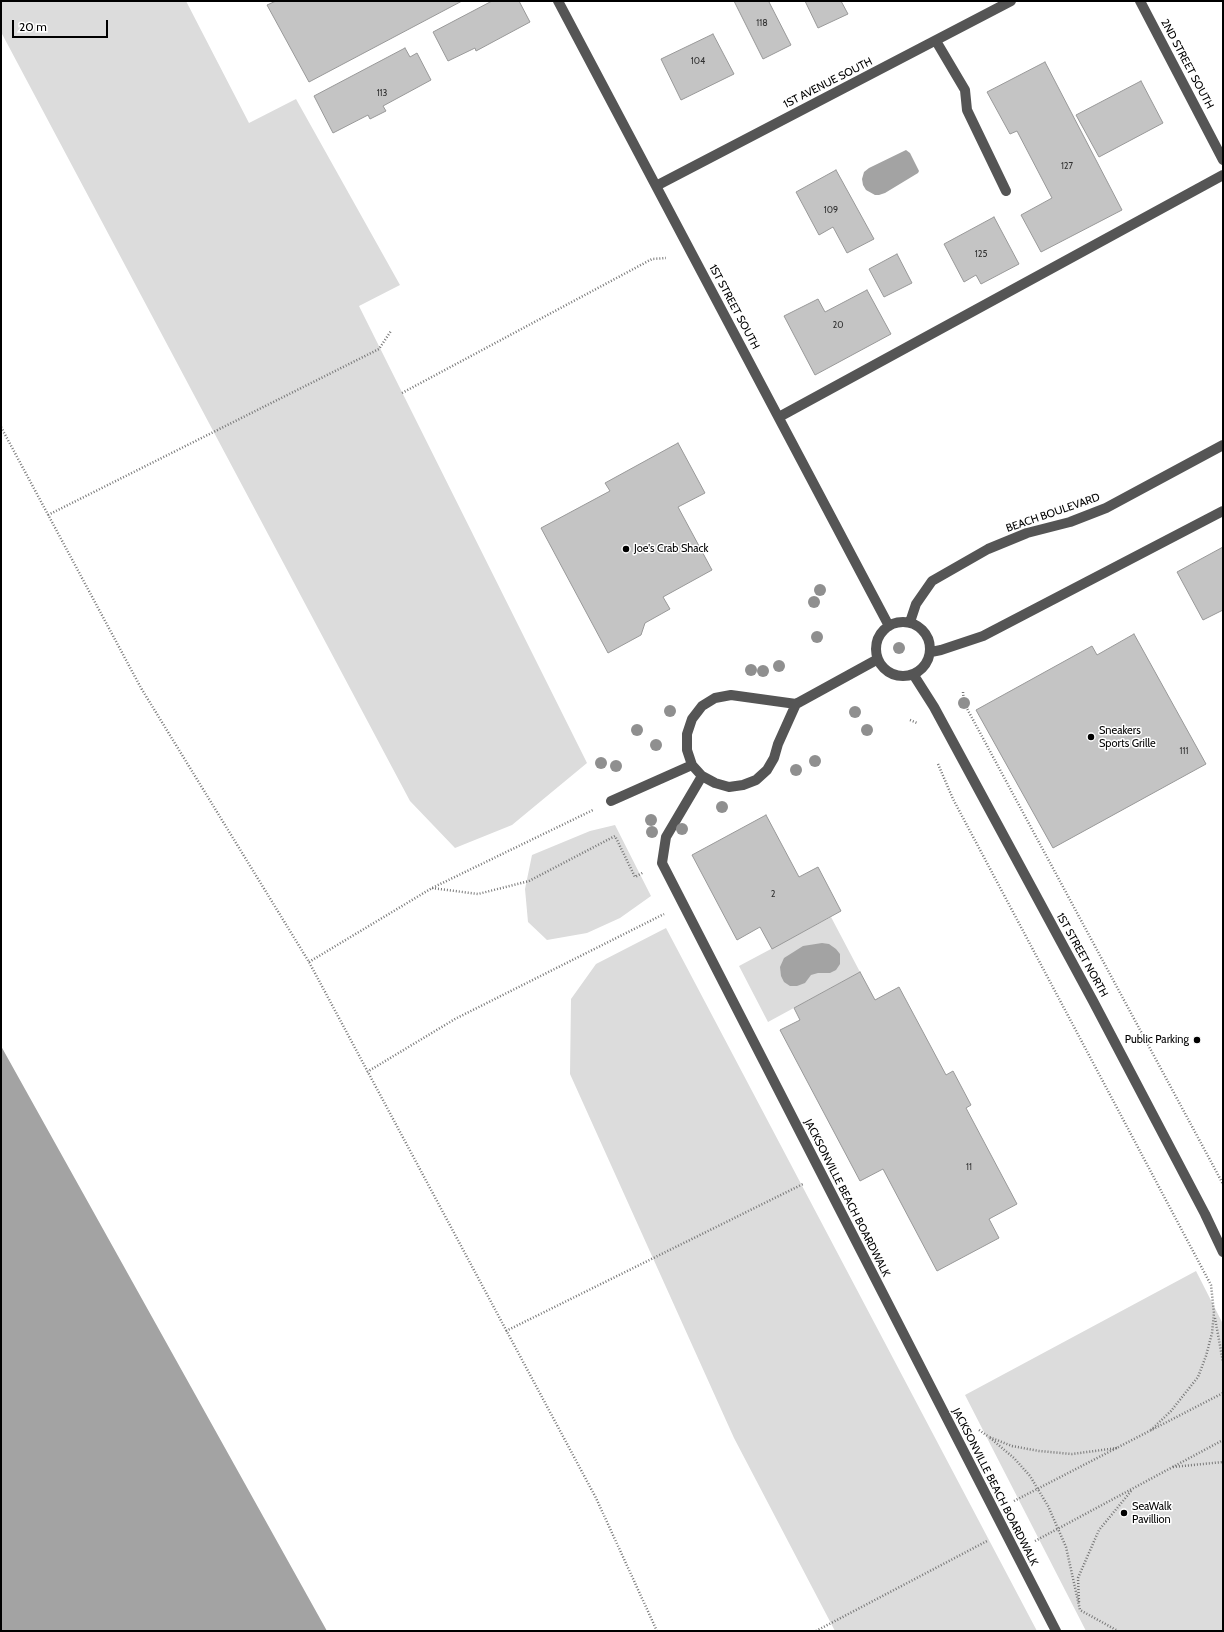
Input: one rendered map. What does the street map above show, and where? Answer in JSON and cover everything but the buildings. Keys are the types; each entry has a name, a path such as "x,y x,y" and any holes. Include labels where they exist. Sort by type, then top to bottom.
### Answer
{"street":[{"name":"1ST STREET SOUTH","path":"558,1 889,626"},
{"name":"1ST AVENUE SOUTH","path":"656,186 1011,1"},
{"name":"2ND STREET SOUTH","path":"1140,1 1223,160"},
{"path":"936,41 965,90 967,110 1006,191"},
{"path":"779,417 1223,175"},
{"name":"BEACH BOULEVARD","path":"910,622 916,604 932,581 982,552 1027,534 1070,522 1106,508 1223,445"},
{"path":"931,652 983,636 1223,511"},
{"path":"902,621 910,622 918,625 925,631 929,639 931,652 927,664 920,670 913,674 904,676 894,675 886,670 878,659 876,645 882,632 889,626 902,621"},
{"path":"796,704 778,744 774,758 767,770 756,780 743,785 729,787 714,783 702,776 692,765 687,750 687,734 692,719 702,706 715,698 731,695 796,704 878,659"},
{"name":"1ST STREET NORTH","path":"913,674 934,707 1093,1001 1205,1214 1223,1252"},
{"path":"611,801 692,765"},
{"name":"JACKSONVILLE BEACH BOARDWALK","path":"702,776 666,837 662,863 1055,1629"}],"path":[{"path":"402,394 652,259 666,258"},
{"path":"48,515 379,349 391,331"},
{"path":"1,427 140,688 309,962 596,1498 657,1631"},
{"path":"962,692 964,704 1223,1184"},
{"path":"910,720 920,725"},
{"path":"935,758 953,799 1212,1284 1214,1314 1223,1362"},
{"path":"309,962 432,888 611,801"},
{"path":"432,888 478,894 529,881 615,836 635,877 643,872"},
{"path":"367,1072 455,1019 653,919"},
{"path":"506,1331 821,1175"},
{"path":"1151,1430 1171,1411 1198,1377 1212,1334 1214,1314"},
{"path":"994,1511 1223,1393"},
{"path":"1117,1448 1072,1454 1039,1451 1012,1446 989,1437 1014,1458 1030,1476 1048,1506 1066,1547 1080,1610 1118,1631"},
{"path":"1015,1552 1223,1440"},
{"path":"1171,1468 1223,1462"},
{"path":"1080,1610 1078,1578 1086,1558 1099,1530 1133,1488"},
{"path":"816,1631 1005,1532"},
{"path":"1055,1629 1080,1610"}],"shaded area":[{"path":"1,1 186,1 249,123 296,99 400,285 359,306 587,763 512,825 455,848 410,801 1,32"},
{"path":"906,150 910,153 919,171 918,173 885,193 879,195 875,195 866,190 862,179 864,172 869,168"},
{"path":"615,825 651,896 620,918 587,933 547,940 528,922 525,889 532,855 590,831"},
{"path":"831,917 860,972 768,1022 739,966"},
{"path":"666,928 1037,1631 835,1631 734,1438 570,1074 571,999 596,964"},
{"path":"822,943 829,944 840,954 840,964 836,970 830,973 818,973 811,975 805,983 797,986 790,986 784,982 781,976 780,967 784,958 803,946"},
{"path":"1,1046 327,1631 1,1631"},
{"name":"SeaWalk Pavillion","path":"1196,1271 1223,1324 1223,1631 1086,1631 965,1395"}],"place":[{"name":"Joe's Crab Shack","path":"626,549"},
{"name":"Sneakers Sports Grille","path":"1091,737"},
{"name":"Public Parking","path":"1197,1040"},
{"name":"SeaWalk Pavillion","path":"1124,1513"}]}
